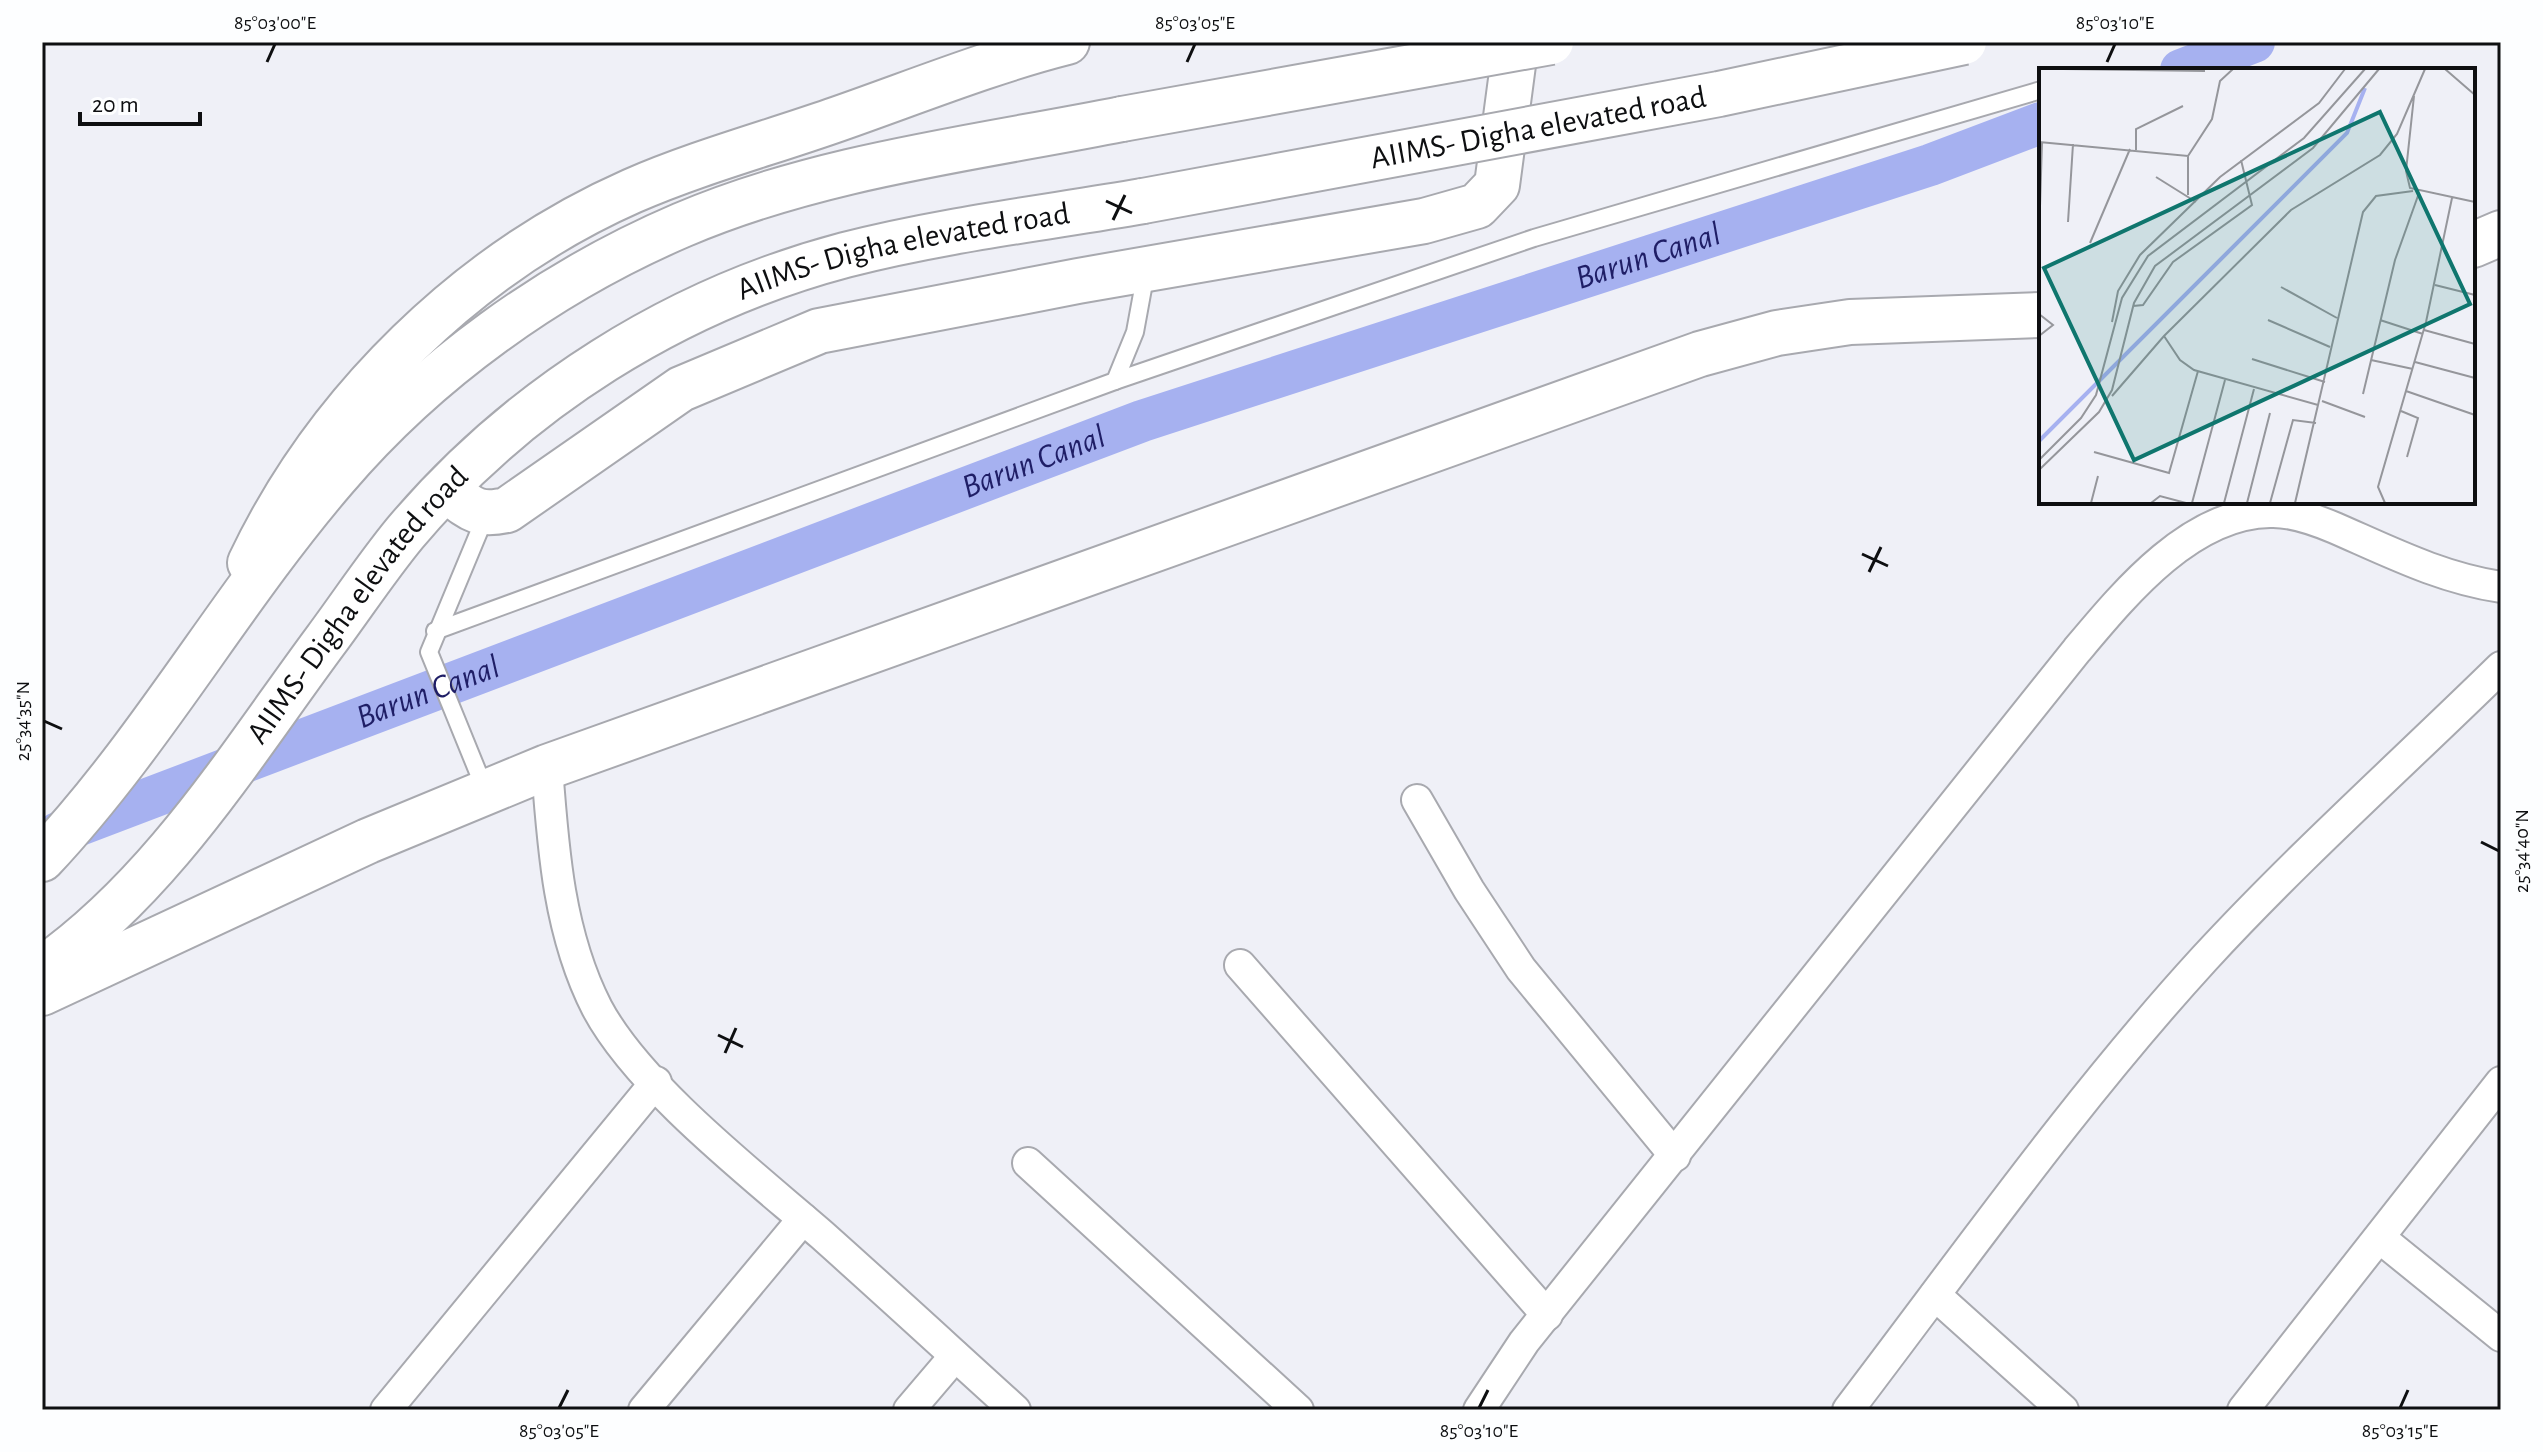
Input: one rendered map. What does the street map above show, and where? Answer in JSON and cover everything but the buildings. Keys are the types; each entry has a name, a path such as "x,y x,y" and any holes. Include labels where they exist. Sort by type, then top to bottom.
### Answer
{"main road":[{"path":"217,634 261,541 324,442 398,353 480,280 549,235 633,191 1067,42"},
{"path":"446,489 472,510 486,515 507,510 541,490 681,389 819,331 1147,268 1424,221 1477,206 1497,185 1516,42"},
{"path":"42,859 137,749 217,634 335,478 399,408 549,294 682,225 836,176 1122,119 1551,42"},
{"name":"AIIMS- Digha elevated road","path":"42,969 127,897 168,853 405,534 446,489 510,429 567,386 631,342 699,306 846,255 1719,94 1964,42"},
{"path":"2475,244 2501,233"},
{"path":"42,993 368,841 547,767 1700,354 1777,333 1850,322 2039,315"}],"street":[{"path":"1479,1410 1547,1315 2077,650 2123,597 2192,539 2245,514 2273,511 2332,527 2462,581 2501,587"},
{"path":"1848,1410 2075,1115 2202,962 2300,861 2501,667"},
{"path":"547,767 560,895 576,961 598,1010 636,1062 656,1082 1015,1410"},
{"path":"1417,800 1521,969 1675,1156"},
{"path":"1240,965 1547,1315"},
{"path":"386,1410 656,1082"},
{"path":"2243,1410 2501,1082"},
{"path":"1028,1163 1298,1410"},
{"path":"644,1410 803,1219"},
{"path":"2380,1238 2501,1336"},
{"path":"1935,1295 2063,1410"},
{"path":"909,1410 955,1356"}],"lane":[{"path":"435,631 1115,381 1534,238 2039,91"},
{"path":"1115,381 1135,332 1147,268"},
{"path":"486,515 435,631 429,652 486,793"}],"waterway":[{"name":"Barun Canal","path":"2186,68 2254,42"},
{"name":"Barun Canal","path":"58,833 1142,421 1930,165 2039,124"}]}
